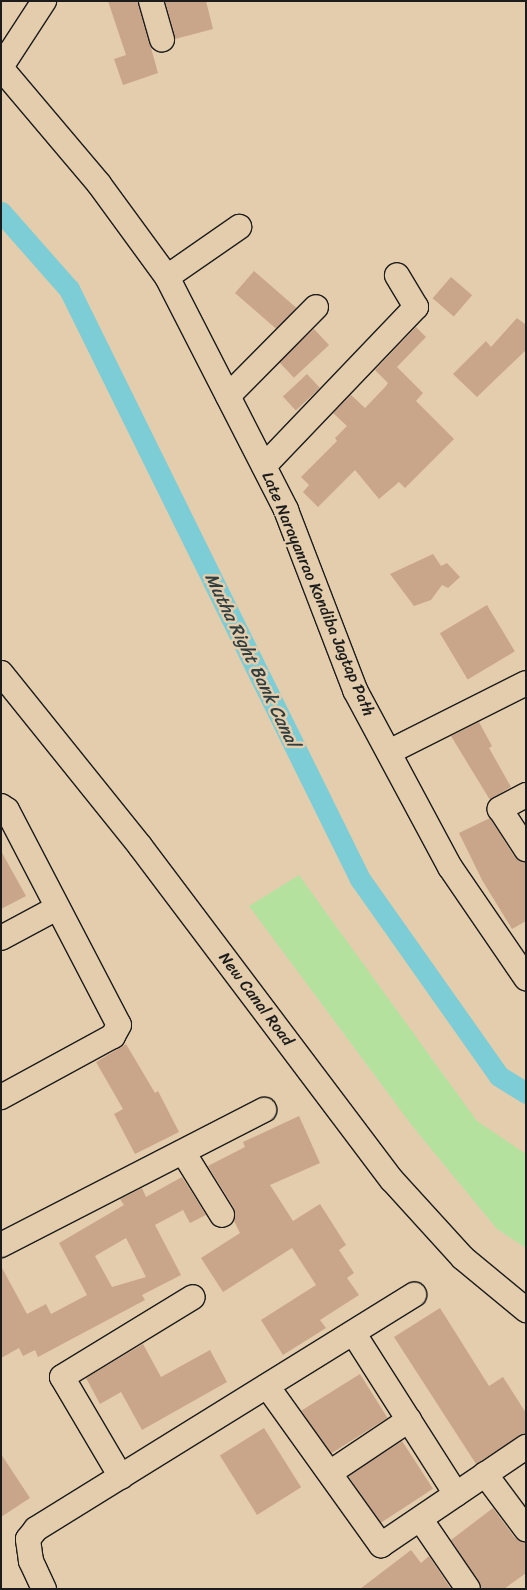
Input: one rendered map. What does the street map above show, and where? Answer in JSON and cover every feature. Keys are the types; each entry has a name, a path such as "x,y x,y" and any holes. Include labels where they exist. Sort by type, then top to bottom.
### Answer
{"street":[{"path":"1,68 44,1"},
{"path":"151,1 162,39"},
{"name":"Late Narayanrao Kondiba Jagtap Path","path":"1,68 99,184 167,277 286,510 355,690 450,867 515,948 526,978"},
{"path":"167,277 239,227"},
{"path":"264,466 416,307 397,275"},
{"path":"228,396 316,307"},
{"name":"New Canal Road","path":"1,673 140,846 392,1180 463,1258 526,1310"},
{"path":"389,752 526,683"},
{"path":"526,794 500,809 526,849"},
{"path":"1,806 7,810 119,1025 113,1036 1,1097"},
{"path":"1,938 57,908"},
{"path":"1,1245 264,1110"},
{"path":"183,1152 222,1215"},
{"path":"44,1589 31,1561 28,1539 36,1529 354,1334 414,1295"},
{"path":"121,1477 62,1377 193,1297"},
{"path":"354,1334 456,1494"},
{"path":"260,1391 331,1472 381,1545 421,1520 526,1447"},
{"path":"331,1472 409,1420"},
{"path":"485,1474 526,1530"},
{"path":"421,1520 468,1589"}],"green space":[{"path":"299,875 477,1121 526,1154 526,1248 497,1229 413,1127 249,906"}],"building":[{"path":"108,1 138,1 158,73 123,85 114,59 126,55"},
{"path":"165,1 206,1 213,29 175,39"},
{"path":"254,271 296,308 277,330 235,293"},
{"path":"451,277 472,295 454,317 433,298"},
{"path":"517,318 526,325 526,350 477,397 453,374 486,341 491,347"},
{"path":"416,327 426,337 397,367 423,393 416,401 454,439 405,488 399,482 379,499 355,470 318,507 303,492 309,485 301,477 337,441 335,438 347,426 333,413 351,395 365,408 388,383 375,370"},
{"path":"314,329 329,345 294,378 279,362"},
{"path":"307,374 320,388 296,410 283,397"},
{"path":"433,554 441,566 447,563 460,577 448,588 442,585 431,600 414,606 390,574"},
{"path":"487,605 515,651 468,680 440,633"},
{"path":"479,722 492,746 489,748 511,787 490,800 451,736"},
{"path":"490,818 514,856 526,863 526,921 512,929 482,880 459,833"},
{"path":"1,851 26,896 1,909"},
{"path":"126,1044 155,1093 158,1091 179,1132 135,1154 114,1114 123,1109 96,1062"},
{"path":"299,1116 320,1163 270,1185 293,1221 320,1204 346,1245 339,1250 354,1273 347,1278 359,1295 320,1320 326,1328 283,1355 261,1320 316,1285 292,1248 223,1292 201,1258 240,1233 234,1221 234,1208 208,1166 245,1147 243,1142"},
{"path":"182,1177 206,1215 190,1223 183,1210 155,1225 181,1275 142,1295 145,1300 38,1357 35,1350 23,1356 19,1348 1,1358 1,1266 27,1314 46,1304 51,1314 87,1295 59,1243 124,1205 120,1199 142,1188 146,1197","holes":["126,1238 146,1277 112,1287 95,1256"]},
{"path":"440,1308 489,1386 503,1377 526,1413 526,1433 476,1464 394,1337"},
{"path":"143,1344 161,1377 210,1350 227,1382 142,1430 121,1392 100,1404 86,1378"},
{"path":"360,1374 388,1418 329,1455 301,1411"},
{"path":"264,1428 301,1487 257,1515 220,1456"},
{"path":"402,1441 433,1489 379,1524 348,1476"},
{"path":"1,1454 30,1498 1,1517"},
{"path":"493,1508 515,1538 526,1542 526,1573 504,1589 482,1589 451,1540"},
{"path":"411,1550 421,1563 429,1556 451,1589 360,1589"}],"waterway":[{"name":"Mutha Right Bank Canal","path":"1,212 69,289 360,879 499,1076 526,1093"}]}
